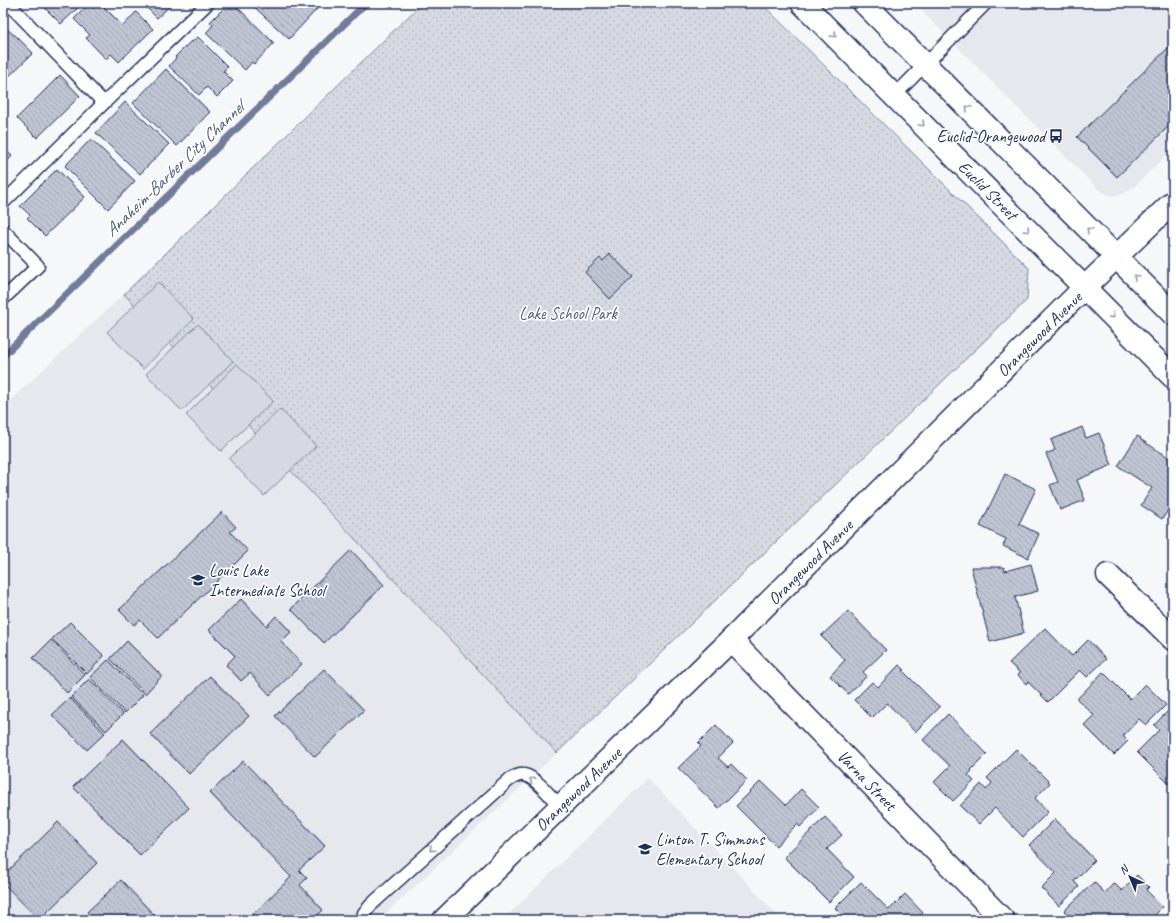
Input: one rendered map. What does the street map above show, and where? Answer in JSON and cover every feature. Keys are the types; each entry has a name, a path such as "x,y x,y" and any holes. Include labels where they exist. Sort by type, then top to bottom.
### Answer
{"main road":[{"name":"Euclid Street","path":"802,3 1173,377"},
{"path":"864,3 1173,314"},
{"name":"Orangewood Avenue","path":"444,920 732,640 1084,288 1117,258 1173,202"},
{"path":"1108,575 1173,639"},
{"name":"Varna Street","path":"732,640 1003,920"}],"lane":[{"path":"8,3 104,103"},
{"path":"3,203 208,3"},
{"path":"894,96 986,3"},
{"path":"3,230 38,266 3,299"},
{"path":"363,920 364,913 372,904 509,780 519,775 526,775 534,779 560,807"}],"shaded area":[{"path":"914,3 1173,3 1173,148 1134,187 1123,194 1111,196 1099,190"},
{"name":"Louis Lake Intermediate School","path":"124,294 557,753 379,920 3,920 3,407"},
{"name":"Linton T. Simmons Elementary School","path":"648,778 782,920 503,920"}],"green space":[{"name":"Lake School Park","path":"422,3 761,3 1029,268 1027,300 557,753 124,294"},
{"path":"158,282 194,319 143,369 107,332"},
{"path":"198,324 233,361 182,411 146,374"},
{"path":"237,364 273,401 221,451 186,415"},
{"path":"280,409 316,446 264,496 229,459"}],"building":[{"path":"40,3 83,3 61,24"},
{"path":"90,3 100,3 123,26 136,12 153,29 119,62 111,54 106,59 86,38 90,35 74,19"},
{"path":"142,3 173,3 157,18"},
{"path":"229,3 233,3 274,43 254,64 252,62 245,70 206,33 213,25 210,22"},
{"path":"250,3 310,3 317,9 289,39"},
{"path":"7,29 33,53 3,82 3,33"},
{"path":"198,37 228,67 223,71 233,81 217,97 207,87 199,95 169,66 176,58 175,57 191,41 192,42"},
{"path":"1173,43 1173,122 1117,177 1077,137"},
{"path":"166,69 210,112 177,146 133,103"},
{"path":"60,75 80,96 37,138 17,118"},
{"path":"125,102 169,144 140,174 96,133"},
{"path":"91,139 135,181 108,209 65,166"},
{"path":"3,148 12,156 3,166"},
{"path":"57,169 85,197 45,236 27,218 30,215 20,206"},
{"path":"610,254 633,277 610,299 585,272 600,258 603,261"},
{"path":"1082,427 1086,438 1099,433 1112,465 1077,480 1085,500 1060,510 1050,485 1058,482 1046,454 1055,450 1051,440"},
{"path":"1137,436 1173,460 1173,503 1162,519 1141,505 1152,488 1118,466"},
{"path":"1005,474 1036,489 1019,524 1039,534 1028,558 1003,546 1006,539 980,526"},
{"path":"222,512 236,527 230,532 248,551 158,638 140,620 134,625 119,610"},
{"path":"351,550 384,585 324,643 291,609"},
{"path":"1031,564 1038,591 1015,597 1024,633 990,642 971,567 1004,567 1005,571"},
{"path":"241,599 267,626 276,616 291,632 281,642 302,664 270,695 250,673 241,681 226,665 235,656 209,630"},
{"path":"848,611 886,650 863,672 867,676 848,694 830,676 845,660 821,636"},
{"path":"70,622 104,656 87,674 52,639"},
{"path":"1045,628 1072,656 1088,640 1106,659 1087,677 1080,670 1048,702 1028,682 1026,684 1018,675 1020,673 1009,663"},
{"path":"51,640 85,675 67,693 33,658"},
{"path":"127,641 162,676 145,694 110,659"},
{"path":"108,660 143,695 125,713 90,677"},
{"path":"899,665 905,670 903,671 940,707 915,732 887,703 872,718 854,700 872,682 878,687"},
{"path":"324,669 364,710 315,757 275,716"},
{"path":"1103,672 1130,699 1145,684 1166,705 1146,725 1139,719 1123,736 1128,741 1114,755 1084,725 1094,715 1077,699"},
{"path":"210,676 249,716 189,774 150,734"},
{"path":"89,679 123,714 106,731 71,697"},
{"path":"70,698 105,733 87,750 52,715"},
{"path":"1172,707 1173,788 1137,752 1159,730 1154,725"},
{"path":"948,714 987,754 968,775 974,781 953,801 934,782 950,766 923,740"},
{"path":"716,725 733,743 718,758 728,767 731,764 747,780 719,808 678,768 701,746 698,743"},
{"path":"123,739 189,808 140,855 73,787"},
{"path":"1016,749 1050,783 1035,798 1048,812 1023,837 995,808 979,824 960,806 981,784 986,790 992,783 987,778"},
{"path":"243,761 325,846 299,870 307,878 300,885 323,910 313,920 247,920 291,877 210,793"},
{"path":"761,781 786,805 801,789 819,807 800,827 797,824 776,846 736,806"},
{"path":"825,817 842,835 827,849 854,877 829,902 784,857"},
{"path":"1055,819 1095,860 1074,881 1079,887 1059,906 1041,888 1056,873 1029,845"},
{"path":"58,822 97,863 39,920 3,883 3,876"},
{"path":"1137,875 1149,887 1146,890 1163,907 1150,920 1073,920 1064,911 1094,882 1105,893 1114,883 1122,891"},
{"path":"121,880 159,920 95,920 87,912"},
{"path":"861,882 889,910 905,894 923,913 916,920 847,920 835,908"}],"waterway":[{"name":"Anaheim-Barber City Channel","path":"3,356 366,3"}],"place":[{"name":"Euclid-Orangewood","path":"1056,136"},
{"name":"Louis Lake Intermediate School","path":"198,580"},
{"name":"Linton T. Simmons Elementary School","path":"645,849"}]}
